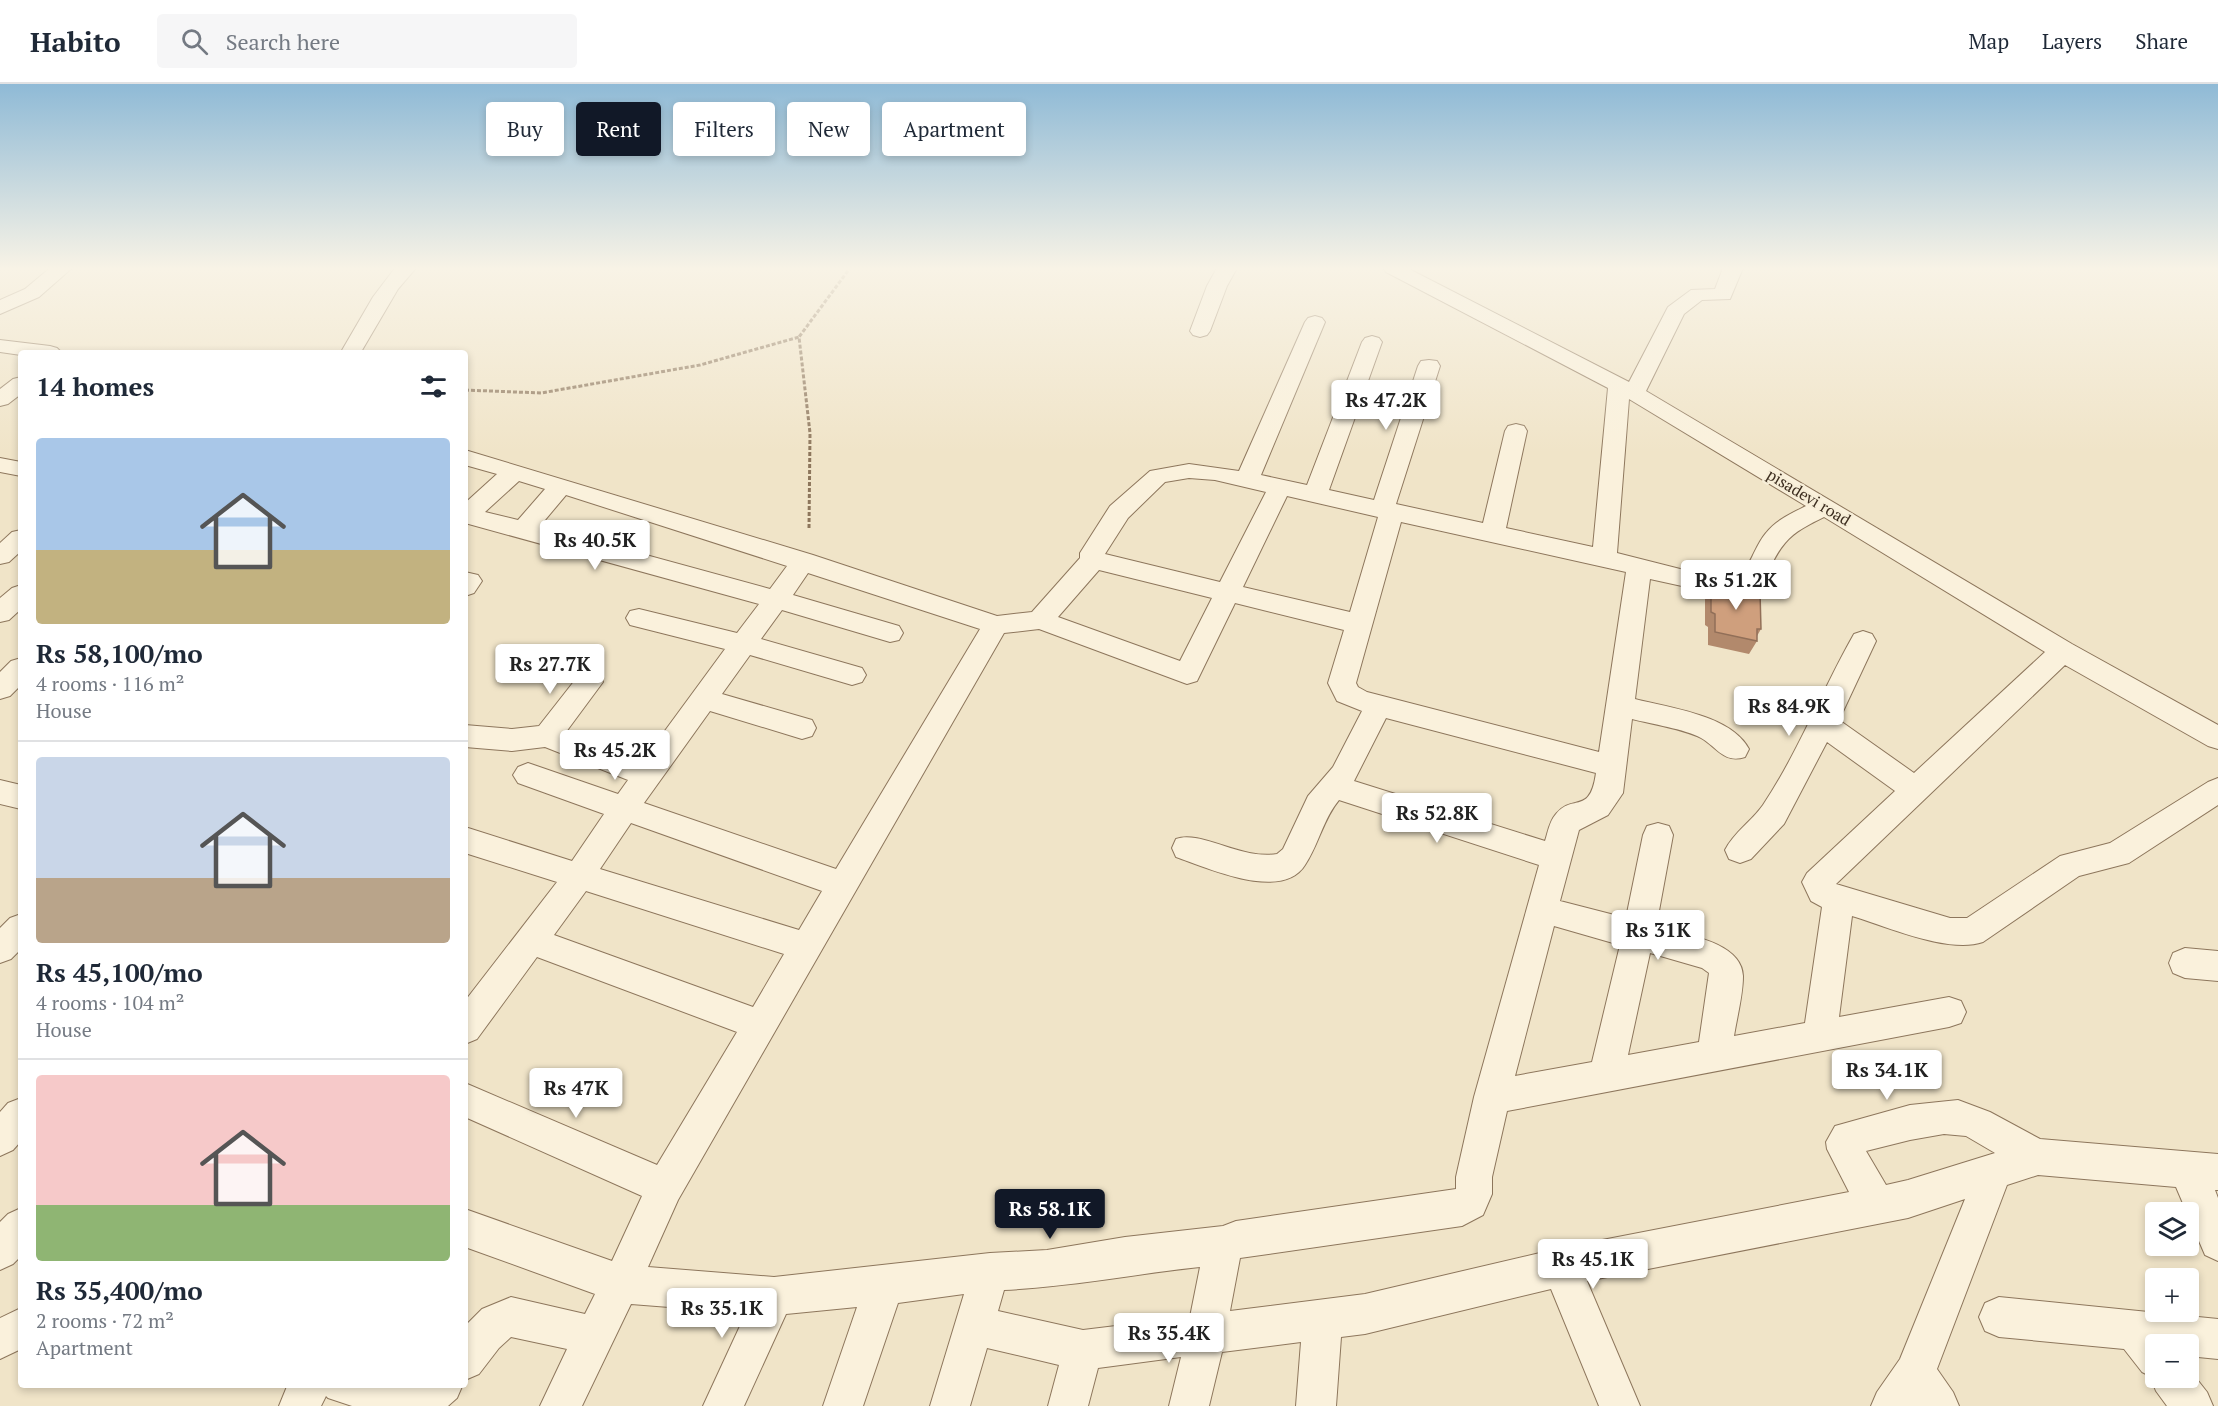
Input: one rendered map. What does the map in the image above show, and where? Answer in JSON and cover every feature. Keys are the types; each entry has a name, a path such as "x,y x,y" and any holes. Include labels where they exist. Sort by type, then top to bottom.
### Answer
{"street":[{"path":"353,350 367,330"},
{"path":"1247,480 1312,330"},
{"name":"pisadevi road","path":"1511,330 1655,404 2063,651 2218,738"},
{"path":"1604,558 1626,390 1663,330"},
{"path":"1316,494 1372,342"},
{"path":"0,346 33,350"},
{"path":"1429,366 1342,683 1347,694 1378,705 1611,766"},
{"path":"0,399 18,386"},
{"path":"0,409 18,412"},
{"path":"1493,533 1516,431"},
{"path":"468,458 804,561 996,625 1040,620 1187,674 1280,487"},
{"path":"0,465 18,468"},
{"path":"468,513 515,471"},
{"path":"1040,620 1093,560 1092,553 1119,512 1158,476 1189,471 1215,473 1316,494 1726,587 1745,585 1751,579 1773,540 1782,530 1825,506"},
{"path":"523,530 561,485"},
{"path":"468,516 682,572 890,633"},
{"path":"1093,560 1359,624"},
{"path":"468,1025 529,940 579,876 623,810 804,561"},
{"path":"468,1229 621,1284 774,1296 884,1286 990,1272 1047,1269 1125,1256 1223,1245 1236,1240 1462,1207 1470,1202 1474,1194 1474,1177 1492,1096 1555,857 1567,821 1597,808 1608,793 1638,568"},
{"path":"0,613 18,597"},
{"path":"639,618 744,644 852,675"},
{"path":"560,1406 621,1284 665,1187 996,625"},
{"path":"1740,850 1773,815 1823,724 1863,641"},
{"path":"2063,651 1818,882 1822,892 1950,932 1972,932 2072,865 2118,854 2218,790"},
{"path":"0,689 15,668"},
{"path":"547,736 589,682"},
{"path":"704,699 802,728"},
{"path":"1187,848 1245,867 1267,869 1285,866 1294,857 1318,804 1343,774 1378,705"},
{"path":"1619,705 1709,729 1735,749"},
{"path":"1823,724 1916,790"},
{"path":"468,736 512,740 547,736 648,776"},
{"path":"528,776 843,885"},
{"path":"1333,786 1555,857"},
{"path":"0,792 18,796"},
{"path":"1606,1075 1638,936 1658,835"},
{"path":"468,841 807,947"},
{"path":"1820,1036 1839,899"},
{"path":"1541,909 1711,956 1725,968 1727,974 1714,1055"},
{"path":"0,950 18,931"},
{"path":"529,940 760,1025"},
{"path":"2185,963 2218,966"},
{"path":"1492,1096 1948,1012"},
{"path":"468,1101 665,1187"},
{"path":"1876,1204 1845,1149 1844,1142 1848,1138 1947,1115 1969,1119 2016,1147 2038,1157 2202,1171 2218,1242"},
{"path":"0,1138 18,1118"},
{"path":"975,1326 1083,1350 1365,1314 1561,1267 1908,1199 2038,1157"},
{"path":"1891,1406 1915,1373 1994,1171"},
{"path":"0,1251 18,1230"},
{"path":"1189,1406 1206,1335 1223,1245"},
{"path":"1561,1267 1620,1406"},
{"path":"950,1406 990,1272"},
{"path":"843,1406 884,1286"},
{"path":"723,1406 774,1296"},
{"path":"468,1356 492,1324 503,1318 511,1317 595,1336"},
{"path":"1999,1317 2145,1344"},
{"path":"1316,1406 1322,1319"},
{"path":"0,1339 18,1330"},
{"path":"2199,1340 2218,1339"},
{"path":"1068,1406 1083,1350"},
{"path":"1915,1373 1939,1406"},
{"path":"299,1406 309,1388"},
{"path":"365,1388 418,1397 438,1388"},
{"path":"2179,1388 2193,1406"}],"path":[{"path":"468,390 541,393 700,365 799,337 804,330"},
{"path":"799,337 810,433 809,528"}],"building":[{"path":"1711,582 1760,592 1761,629 1757,629 1757,641 1715,632 1715,614 1711,612"}]}
